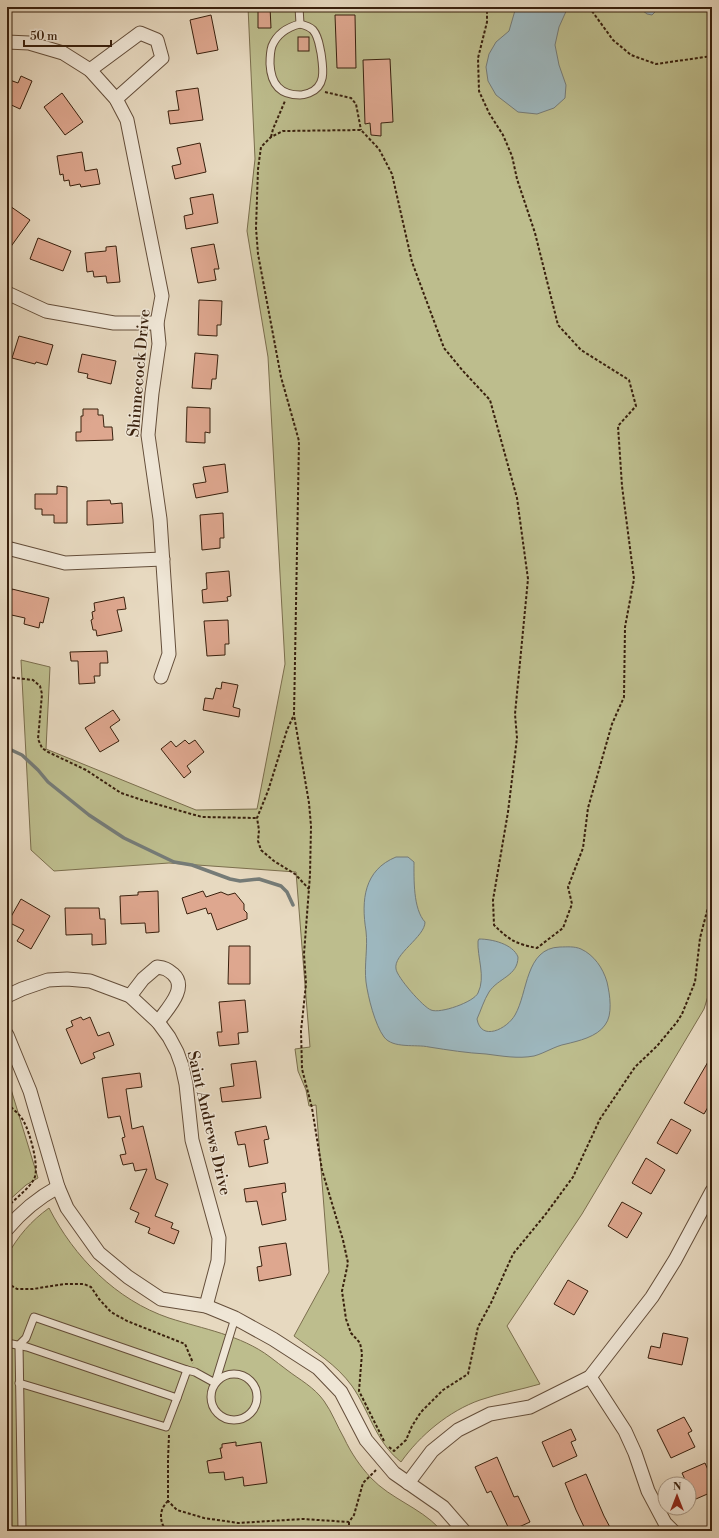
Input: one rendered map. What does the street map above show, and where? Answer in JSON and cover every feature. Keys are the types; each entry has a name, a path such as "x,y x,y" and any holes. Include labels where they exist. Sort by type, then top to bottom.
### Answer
{"street":[{"path":"90,70 140,33 157,40 162,58 116,99"},
{"name":"Shinnecock Drive","path":"7,42 29,43 63,53 90,70 116,99 127,120 162,296 157,323 159,344 148,435 160,519 169,654 161,677"},
{"path":"7,292 46,311 114,323 157,323"},
{"path":"7,548 65,563 163,559"},
{"path":"130,996 143,979 157,967 167,968 176,976 180,984 177,994 158,1022"},
{"name":"Saint Andrews Drive","path":"7,996 48,980 67,979 90,981 130,996 158,1022 169,1037 182,1066 186,1084 192,1140 219,1238 218,1261 206,1306"},
{"path":"7,1035 30,1092 58,1186 67,1208 99,1253 128,1277 161,1298 206,1306 234,1318 273,1339 318,1368 341,1392 366,1440 384,1461 394,1472 408,1483 443,1507 464,1531"},
{"path":"7,1229 20,1213 42,1195 58,1186"},
{"path":"408,1483 432,1451 458,1430 490,1414 530,1407 590,1377 652,1297 675,1260 712,1191"},
{"path":"590,1377 625,1431 635,1453 648,1491 666,1523 673,1531"}],"lane":[{"path":"299,7 300,24"},
{"path":"300,24 312,28 318,37 324,73 321,83 316,88 314,91 302,95 290,94 280,89 273,82 270,71 272,46 278,37 288,27 300,24"},
{"path":"22,1531 19,1345 26,1338 34,1317 195,1372 216,1383"},
{"path":"216,1383 221,1378 229,1374 244,1376 250,1380 257,1393 257,1401 250,1414 244,1418 229,1420 222,1417 212,1406 212,1390 216,1383 234,1318"},
{"path":"7,1343 27,1347 177,1398"},
{"path":"19,1383 166,1426 189,1371"}],"path":[{"path":"316,88 324,92 351,98 356,104 361,130 379,150 392,174 412,262 444,348 462,371 490,400 517,498 528,579 515,714 517,738 508,812 493,906 494,925 508,939 523,946 537,948 563,928 568,916 572,904 568,888 583,848 588,808 612,724 624,697 625,628 634,579 622,486 618,426 636,406 629,380 581,350 558,325 535,233 517,179 512,156 503,135 489,113 479,91 478,58 487,22 487,7"},
{"path":"589,7 613,40 631,55 656,64 712,56"},
{"path":"271,137 282,105 290,94"},
{"path":"361,130 283,131 271,137 261,147 258,169 256,228 258,254 281,377 299,441 294,715 309,803 311,826 309,889 304,954 306,984 301,1031 302,1069 312,1108 322,1170 348,1262 342,1291 346,1319 351,1333 360,1343 362,1353 359,1391 377,1429 384,1441 394,1451 406,1440 412,1426 421,1412 443,1390 468,1374 478,1327 491,1303 513,1254 545,1215 573,1177 600,1119 635,1067 657,1046 677,1022 695,982 700,938 712,892"},
{"path":"7,677 33,680 40,686 42,694 38,739 42,748 48,752 86,770 121,793 142,800 202,817 257,818"},
{"path":"712,693 708,764 708,774 712,788"},
{"path":"294,715 287,730 268,791 257,818 259,830 258,842 261,850 274,861 294,874 309,889"},
{"path":"7,1104 18,1113 24,1122 37,1168 35,1178 30,1186 7,1208"},
{"path":"7,1283 17,1289 33,1289 64,1284 84,1284 91,1287 111,1312 127,1321 184,1344 194,1362 189,1371"},
{"path":"171,1432 168,1439 168,1501 177,1510 204,1518 238,1523 303,1519 348,1522"},
{"path":"349,1531 348,1522 354,1515 363,1483 384,1461"},
{"path":"166,1531 163,1527 160,1515 162,1507 168,1501"}],"green space":[{"path":"248,7 712,7 712,983 704,1009 582,1214 507,1326 540,1384 480,1400 446,1417 417,1442 401,1462 392,1454 379,1436 358,1396 346,1378 325,1359 294,1336 329,1272 316,1105 309,1106 306,1090 298,1071 295,1049 310,1047 296,872 169,863 54,871 31,850 21,660 50,667 46,749 196,810 257,809 285,664 268,357 247,231 255,159"},
{"path":"7,1076 38,1178 26,1185 7,1202"},
{"path":"49,1208 59,1226 84,1260 98,1275 131,1300 169,1318 221,1333 247,1343 259,1349 311,1388 327,1405 359,1464 371,1478 387,1492 423,1514 439,1528 434,1531 7,1531 7,1256 25,1229"}],"water":[{"path":"516,7 568,7 559,27 555,45 559,65 566,85 565,98 554,108 537,114 518,112 496,95 488,81 486,67 489,54 496,42 509,31"},
{"path":"638,7 660,7 652,15 647,14"},
{"path":"396,857 408,857 414,862 416,902 418,910 425,922 424,928 420,934 399,957 396,963 396,969 405,985 427,1008 435,1011 449,1009 470,1000 475,996 478,993 481,980 478,947 479,939 502,943 515,952 518,957 517,963 515,969 497,983 489,992 477,1019 479,1026 484,1030 489,1032 494,1031 506,1025 515,1015 529,973 540,955 549,949 573,947 581,949 594,958 607,982 610,1010 608,1021 602,1029 587,1038 558,1046 538,1055 528,1057 510,1057 424,1046 399,1045 388,1041 381,1032 372,1011 367,988 365,969 366,937 364,908 367,887 371,878 385,863"}],"building":[{"path":"258,7 270,7 271,28 258,28"},
{"path":"211,15 218,50 197,54 190,20"},
{"path":"335,15 355,15 356,68 337,68"},
{"path":"298,37 309,37 309,51 298,51"},
{"path":"390,59 393,122 381,123 381,136 371,135 370,123 365,124 363,60"},
{"path":"21,76 32,81 20,109 7,103 7,79 18,83"},
{"path":"198,88 203,120 170,124 168,111 179,110 176,91"},
{"path":"62,93 83,122 65,135 44,107"},
{"path":"200,143 206,172 175,179 172,166 181,164 177,148"},
{"path":"82,152 85,171 97,169 100,184 81,187 80,184 70,186 69,180 64,181 63,174 60,175 57,156"},
{"path":"213,194 218,223 186,229 184,216 193,214 190,198"},
{"path":"7,204 30,220 7,252"},
{"path":"38,238 71,251 63,271 30,259"},
{"path":"214,244 219,269 214,269 216,280 198,283 191,248"},
{"path":"116,246 120,282 107,283 106,276 94,277 93,271 87,272 85,253 106,251 106,247"},
{"path":"199,300 222,301 221,325 217,325 217,336 198,335"},
{"path":"19,336 53,345 47,365 36,362 35,364 12,358"},
{"path":"195,353 218,355 216,379 212,379 211,389 192,388"},
{"path":"82,354 116,361 111,384 87,378 88,374 78,372"},
{"path":"187,407 210,408 210,433 205,432 205,443 186,442"},
{"path":"83,409 98,409 98,415 103,415 104,427 112,427 113,440 76,441 76,432 81,432 81,416 83,416"},
{"path":"225,464 228,492 196,498 193,484 206,482 203,467"},
{"path":"57,486 67,487 67,523 54,523 54,515 42,515 42,509 35,509 35,494 57,494"},
{"path":"110,500 111,504 122,503 123,523 87,525 87,501"},
{"path":"223,513 224,538 220,538 220,548 202,550 200,515"},
{"path":"229,571 231,596 227,597 228,601 203,603 202,590 207,589 206,573"},
{"path":"12,589 49,598 43,623 40,622 39,628 24,624 25,618 7,614"},
{"path":"124,597 126,609 117,610 122,631 97,636 96,630 93,630 91,620 93,619 92,612 95,611 94,603"},
{"path":"228,620 229,644 225,644 225,655 207,656 204,621"},
{"path":"107,651 108,663 100,663 100,676 94,676 95,683 79,684 78,661 71,661 70,652"},
{"path":"222,682 238,685 233,707 240,709 239,717 203,710 205,698 213,699 216,688 221,689"},
{"path":"113,710 120,720 110,727 119,741 100,752 85,728"},
{"path":"185,740 189,744 195,740 204,752 187,766 191,772 184,778 161,749 171,741 176,747"},
{"path":"158,891 159,932 146,933 145,923 121,924 120,896 138,895 138,892"},
{"path":"203,891 206,897 221,892 228,895 235,893 244,904 247,919 217,930 211,913 208,914 206,908 187,914 182,898"},
{"path":"21,899 50,916 31,949 17,941 24,930 8,922"},
{"path":"65,908 99,908 100,919 105,919 106,944 92,945 92,934 66,935"},
{"path":"229,946 250,946 250,984 228,984"},
{"path":"245,1000 248,1032 238,1033 239,1044 219,1046 217,1032 222,1032 219,1002"},
{"path":"81,1017 83,1020 90,1017 98,1036 109,1032 114,1045 93,1053 95,1058 81,1064 66,1029 73,1026 71,1021"},
{"path":"712,1055 712,1100 704,1114 684,1103"},
{"path":"256,1061 261,1098 222,1102 220,1088 234,1086 231,1064"},
{"path":"140,1073 142,1087 126,1089 132,1129 143,1126 156,1179 168,1184 155,1216 173,1223 171,1228 179,1231 174,1244 148,1233 150,1228 135,1222 139,1213 130,1209 147,1169 135,1171 133,1163 123,1165 120,1155 126,1154 122,1138 125,1137 120,1116 108,1118 102,1078"},
{"path":"671,1119 691,1130 677,1154 657,1143"},
{"path":"266,1126 269,1139 264,1140 268,1163 249,1167 245,1144 238,1145 235,1132"},
{"path":"646,1158 665,1170 651,1194 632,1183"},
{"path":"285,1183 286,1192 282,1193 286,1220 262,1225 257,1201 246,1202 244,1189"},
{"path":"622,1202 642,1213 627,1238 608,1226"},
{"path":"286,1243 291,1275 259,1281 257,1267 262,1266 259,1247"},
{"path":"568,1280 588,1291 574,1315 554,1304"},
{"path":"663,1333 688,1338 682,1365 648,1358 651,1346 660,1348"},
{"path":"684,1417 692,1431 688,1433 695,1447 671,1458 657,1430"},
{"path":"571,1429 576,1440 571,1442 577,1456 553,1467 542,1442"},
{"path":"236,1442 236,1446 261,1442 267,1483 244,1486 243,1477 225,1480 224,1472 209,1473 207,1461 222,1458 220,1448 222,1448 222,1444"},
{"path":"497,1457 514,1497 518,1496 530,1522 510,1531 491,1491 487,1493 475,1467"},
{"path":"705,1463 712,1479 712,1492 697,1499 697,1476 683,1476 682,1473"},
{"path":"586,1474 612,1531 586,1531 576,1510 565,1483"}],"waterway":[{"path":"7,748 22,755 48,782 89,815 124,838 174,862 192,865 230,879 240,881 259,879 281,886 287,892 293,905"},
{"path":"712,1248 712,1255"}]}
